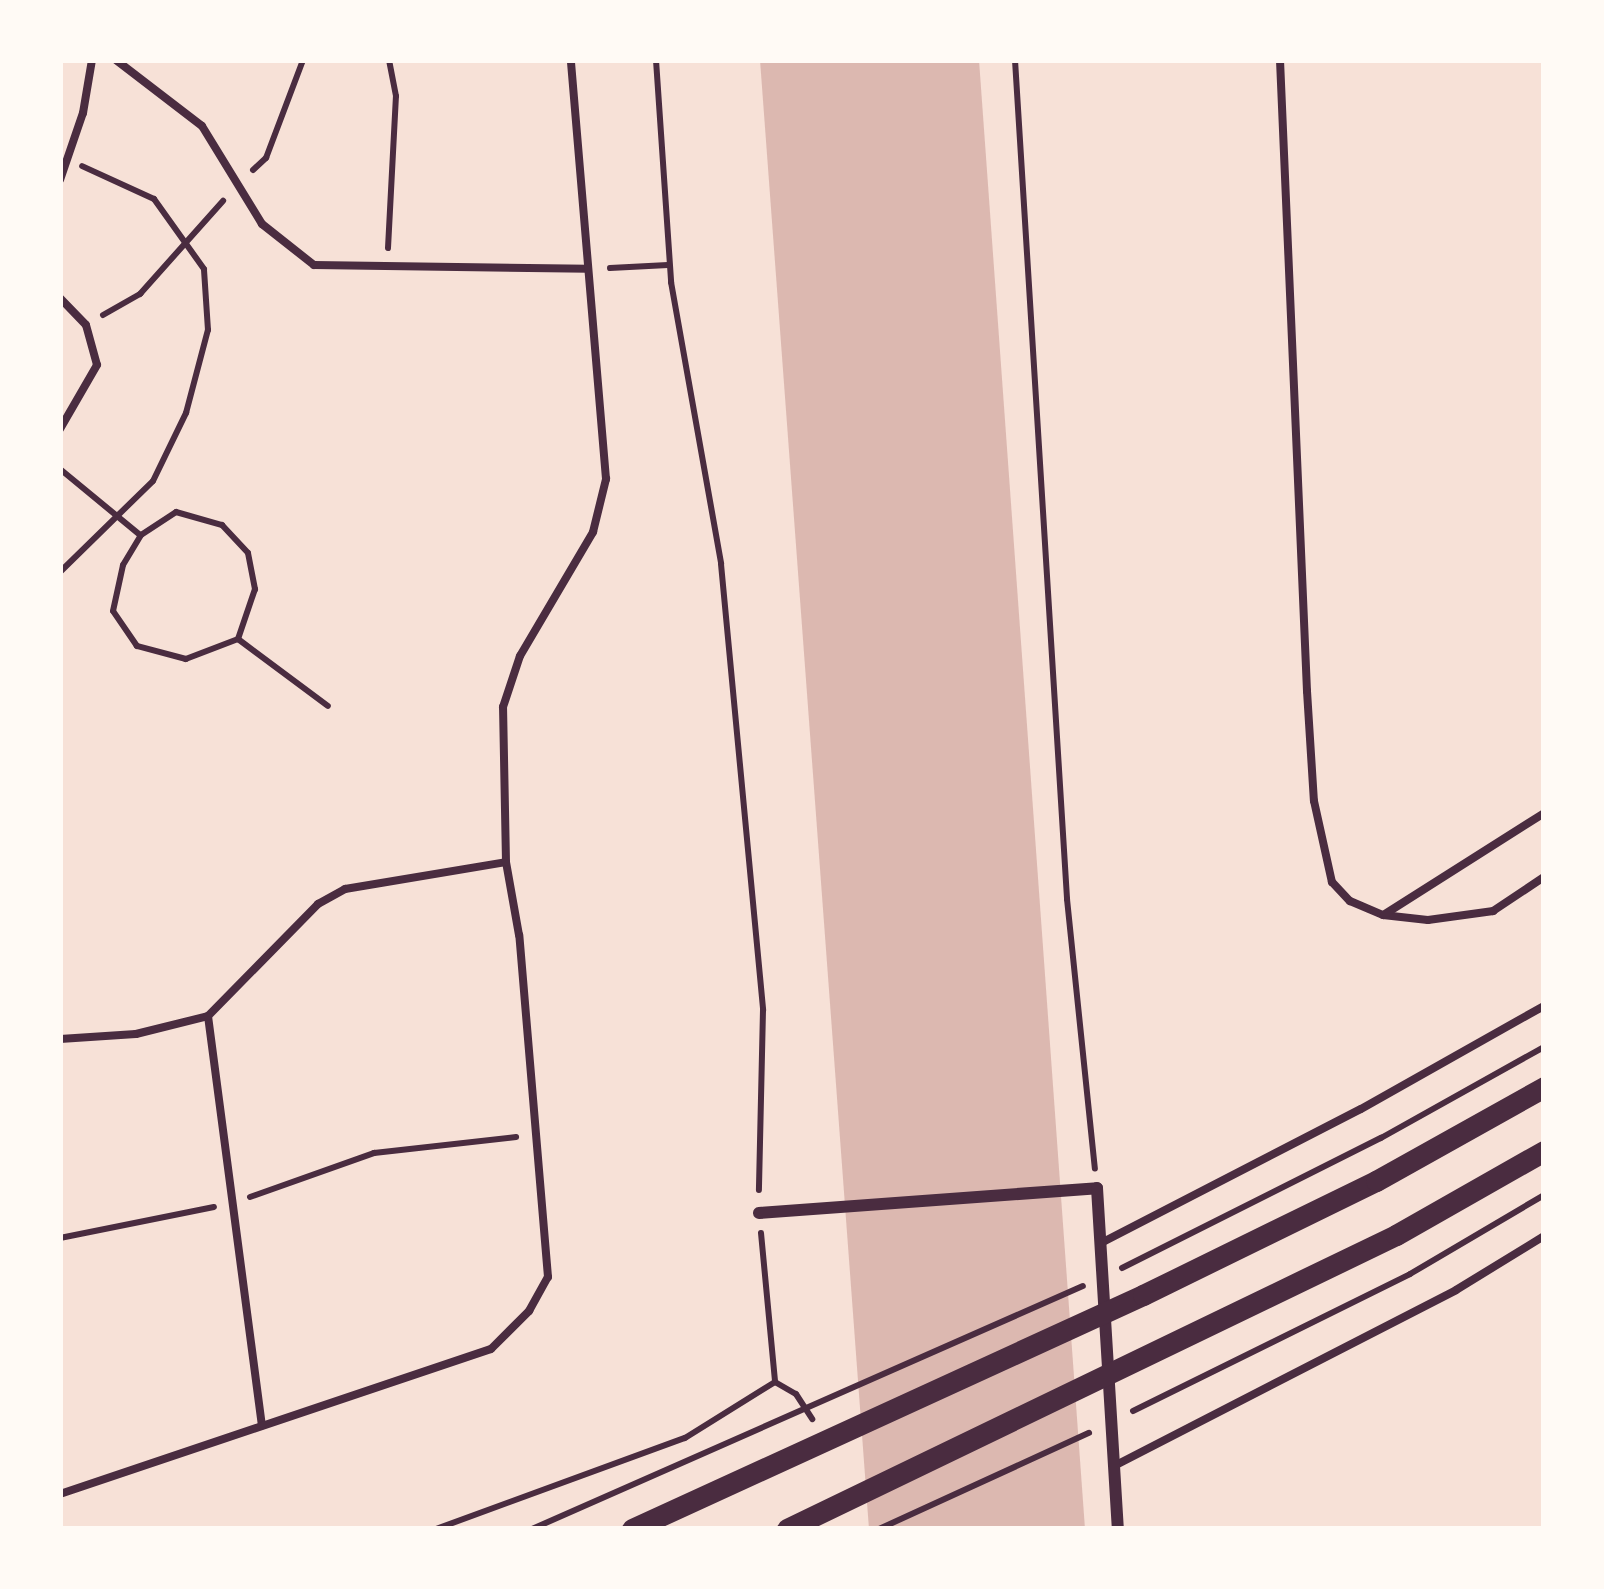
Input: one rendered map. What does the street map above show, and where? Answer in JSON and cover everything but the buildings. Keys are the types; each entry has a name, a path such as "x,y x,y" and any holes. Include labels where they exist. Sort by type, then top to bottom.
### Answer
{"main road":[{"path":"632,1529 1143,1295 1376,1181 1544,1088"},
{"path":"787,1529 1376,1245 1544,1151"}],"street":[{"path":"759,1213 1096,1188 1118,1529"}],"lane":[{"path":"60,180 92,60"},
{"path":"116,60 202,125 262,224 314,265 588,269"},
{"path":"60,1494 491,1349 530,1311 548,1277 519,935 506,862 503,706 520,656 593,532 606,478 571,60"},
{"path":"1280,60 1314,801 1332,881 1350,901 1384,915 1428,920 1493,911 1544,877"},
{"path":"60,298 86,325 97,365 60,430"},
{"path":"1384,915 1544,813"},
{"path":"60,1039 136,1034 208,1016 318,904 345,890 506,862"},
{"path":"1100,1244 1361,1109 1544,1006"},
{"path":"208,1016 262,1426"},
{"path":"1114,1466 1456,1290 1544,1236"}],"path":[{"path":"86,325 140,294 266,158 303,60"},
{"path":"387,268 396,96 389,60"},
{"path":"656,60 670,265 723,587 763,1010 759,1213 776,1382"},
{"path":"1015,60 1067,899 1096,1188"},
{"path":"60,572 153,481 186,413 208,330 204,269 154,199 68,161"},
{"path":"588,269 670,265"},
{"path":"60,469 141,536"},
{"path":"176,512 222,525 248,553 255,589 238,639 186,659 136,646 113,611 122,565 141,536 176,512"},
{"path":"238,639 328,706"},
{"path":"532,1529 1125,1267 1381,1138 1544,1047"},
{"path":"60,1238 234,1203 374,1153 538,1134"},
{"path":"1121,1417 1410,1274 1544,1196"},
{"path":"776,1382 796,1394 814,1425"},
{"path":"436,1529 686,1438 776,1382"},
{"path":"879,1529 1100,1427"}],"shaded area":[{"path":"760,60 979,60 1085,1529 869,1529"}]}
